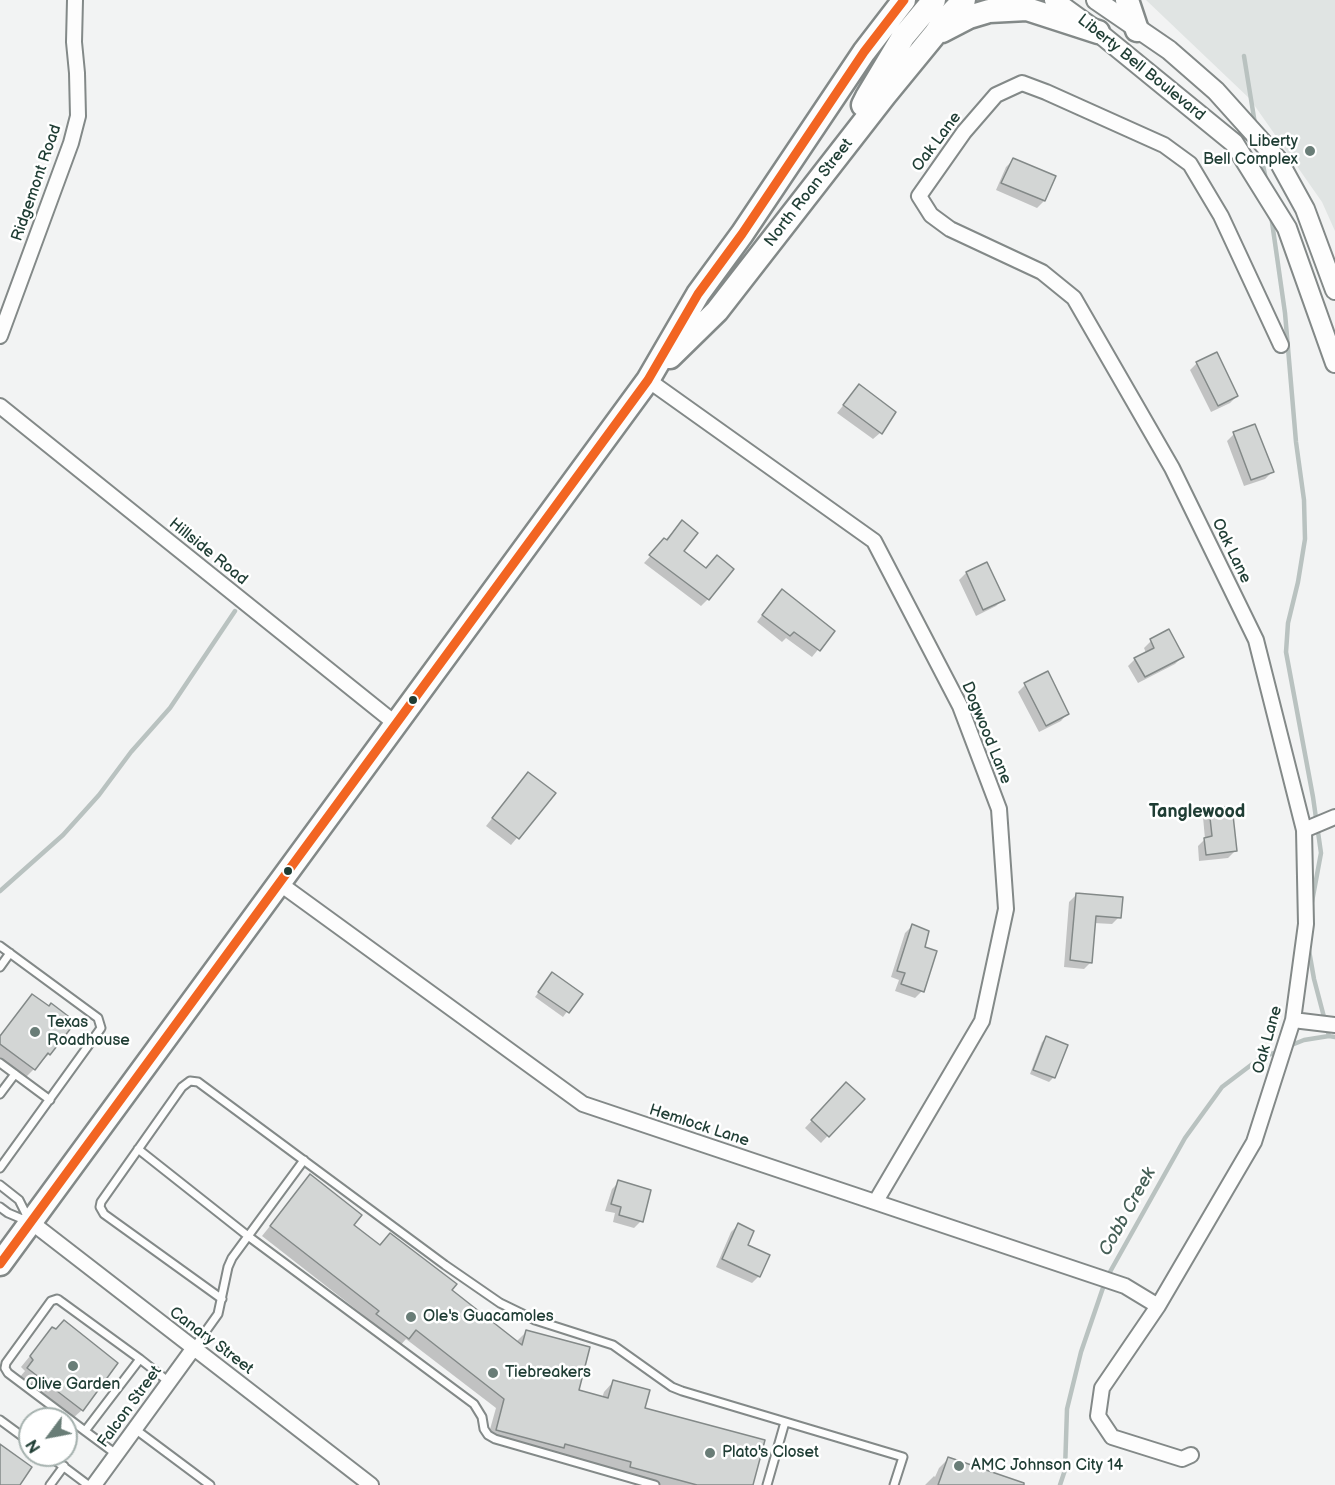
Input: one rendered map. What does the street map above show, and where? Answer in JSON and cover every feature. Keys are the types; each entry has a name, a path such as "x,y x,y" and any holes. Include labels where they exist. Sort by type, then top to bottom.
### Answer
{"main road":[{"name":"North Roan Street","path":"0,1264 648,380 698,294 747,227 864,52 904,0"},
{"path":"850,140 867,97 903,37 934,0"},
{"name":"North Roan Street","path":"648,380 717,311 944,21 964,0"},
{"path":"1127,0 1137,30"},
{"path":"935,34 969,16 989,10 1007,9 1027,9 1098,32"}],"street":[{"name":"Ridgemont Road","path":"0,336 78,116 74,42 75,0"},
{"name":"Liberty Bell Boulevard","path":"1054,0 1098,32 1234,143 1287,228 1335,363"},
{"name":"Liberty Bell Boulevard","path":"1096,0 1169,50 1215,91 1278,160 1305,208 1335,292"},
{"name":"Oak Lane","path":"1191,1455 1182,1459 1112,1437 1098,1416 1102,1388 1158,1306 1254,1142 1293,1020 1306,924 1304,830 1256,640 1172,468 1074,298 1042,272 950,229 931,215 919,196 964,132 996,94 1022,83 1046,92 1164,145 1190,164 1221,216 1281,345"},
{"path":"1313,301 1335,292"},
{"name":"Dogwood Lane","path":"648,380 874,541 960,706 999,809 1006,909 982,1021 876,1201"},
{"name":"Hillside Road","path":"0,406 396,724"},
{"path":"1304,830 1335,817"},
{"name":"Hemlock Lane","path":"279,883 583,1104 1125,1286 1158,1306"},
{"path":"1293,1020 1335,1025"},
{"name":"Canary Street","path":"31,1222 371,1485"},
{"name":"Falcon Street","path":"94,1485 193,1349"}],"lane":[{"path":"0,946 98,1018 101,1024 99,1033 0,1168"},
{"path":"0,967 10,953"},
{"path":"0,1063 50,1100"},
{"path":"0,1094 15,1074"},
{"path":"222,1299 101,1209 101,1202 187,1082 196,1081 445,1265 510,1308 535,1320 613,1345 672,1387 903,1457 894,1485"},
{"path":"138,1149 248,1236 474,1404 482,1417 484,1429 488,1435 495,1439 655,1485"},
{"path":"193,1349 218,1314 230,1263 304,1160"},
{"path":"0,1185 19,1200 31,1222"},
{"path":"0,1207 8,1213 31,1222"},
{"path":"116,1454 8,1373 5,1368 6,1363 51,1301 59,1300 169,1382"},
{"path":"85,1431 140,1359"},
{"path":"0,1420 18,1433"},
{"path":"767,1485 785,1422"},
{"path":"135,1429 210,1485"},
{"path":"50,1485 63,1467"},
{"path":"65,1467 88,1485"}],"shaded area":[{"name":"Liberty Bell Complex","path":"1146,0 1335,0 1335,231 1322,202 1250,99"}],"building":[{"path":"1013,158 1056,176 1045,201 1001,183"},
{"path":"1217,352 1238,396 1218,406 1196,362"},
{"path":"859,384 896,412 882,434 843,405"},
{"path":"1255,424 1274,472 1251,480 1233,432"},
{"path":"682,520 698,533 684,551 706,568 717,555 734,569 709,600 649,555 664,538 667,540"},
{"path":"987,562 1005,600 983,610 966,572"},
{"path":"782,589 835,631 820,651 794,632 790,636 762,615"},
{"path":"1169,629 1184,657 1145,677 1134,658 1154,648 1150,639"},
{"path":"1048,671 1069,714 1046,726 1024,683"},
{"path":"528,772 556,793 519,839 492,818"},
{"path":"1232,806 1237,851 1206,855 1204,838 1212,836 1209,809"},
{"path":"1076,893 1123,897 1121,918 1096,916 1092,963 1070,960"},
{"path":"912,924 929,931 925,947 937,951 924,992 901,984 905,973 897,971"},
{"path":"552,972 583,994 569,1013 538,992"},
{"name":"Texas Roadhouse","path":"32,994 49,1006 51,1003 72,1019 68,1025 71,1028 35,1070 0,1044 0,1036"},
{"path":"1046,1036 1068,1045 1055,1078 1033,1070"},
{"path":"846,1082 865,1099 829,1137 811,1120"},
{"path":"310,1174 362,1215 354,1225 380,1245 390,1233 457,1284 452,1290 522,1345 526,1330 590,1347 579,1390 608,1398 613,1380 650,1390 645,1408 765,1440 753,1485 697,1485 630,1467 631,1462 565,1444 564,1448 496,1430 504,1399 416,1330 409,1339 376,1314 379,1311 270,1226"},
{"path":"618,1180 651,1190 643,1222 619,1215 621,1207 611,1204"},
{"path":"738,1223 754,1231 748,1245 770,1255 760,1277 722,1259"},
{"name":"Olive Garden","path":"64,1320 118,1363 83,1411 27,1368 33,1360 30,1356 52,1327 56,1329"},
{"path":"0,1444 18,1457 18,1467 32,1467 20,1485 0,1485"},
{"name":"AMC Johnson City 14","path":"948,1457 1024,1483 1024,1485 938,1485"}],"waterway":[{"path":"1244,56 1255,124"},
{"path":"1260,150 1266,180"},
{"path":"1271,215 1285,313 1296,442 1304,500 1305,539 1288,623 1286,652 1321,853 1311,907"},
{"path":"0,891 63,835 99,795 131,752 170,708 235,611"},
{"path":"1308,945 1329,1036"},
{"name":"Cobb Creek","path":"1289,1046 1304,1040 1335,1037"},
{"name":"Cobb Creek","path":"1060,1485 1065,1470 1067,1409 1081,1352 1106,1279 1185,1138 1222,1087 1259,1059 1281,1050"}],"transit line":[{"path":"0,1264 648,380 698,294 742,234 864,52 904,0"}],"place":[{"name":"Liberty Bell Complex","path":"1310,151"},
{"name":"Texas Roadhouse","path":"35,1032"},
{"name":"Ole's Guacamoles","path":"411,1317"},
{"name":"Olive Garden","path":"73,1366"},
{"name":"Tiebreakers","path":"493,1373"},
{"name":"Plato's Closet","path":"710,1453"},
{"name":"AMC Johnson City 14","path":"959,1466"}],"district":[{"name":"Tanglewood","path":"1197,812"}]}
